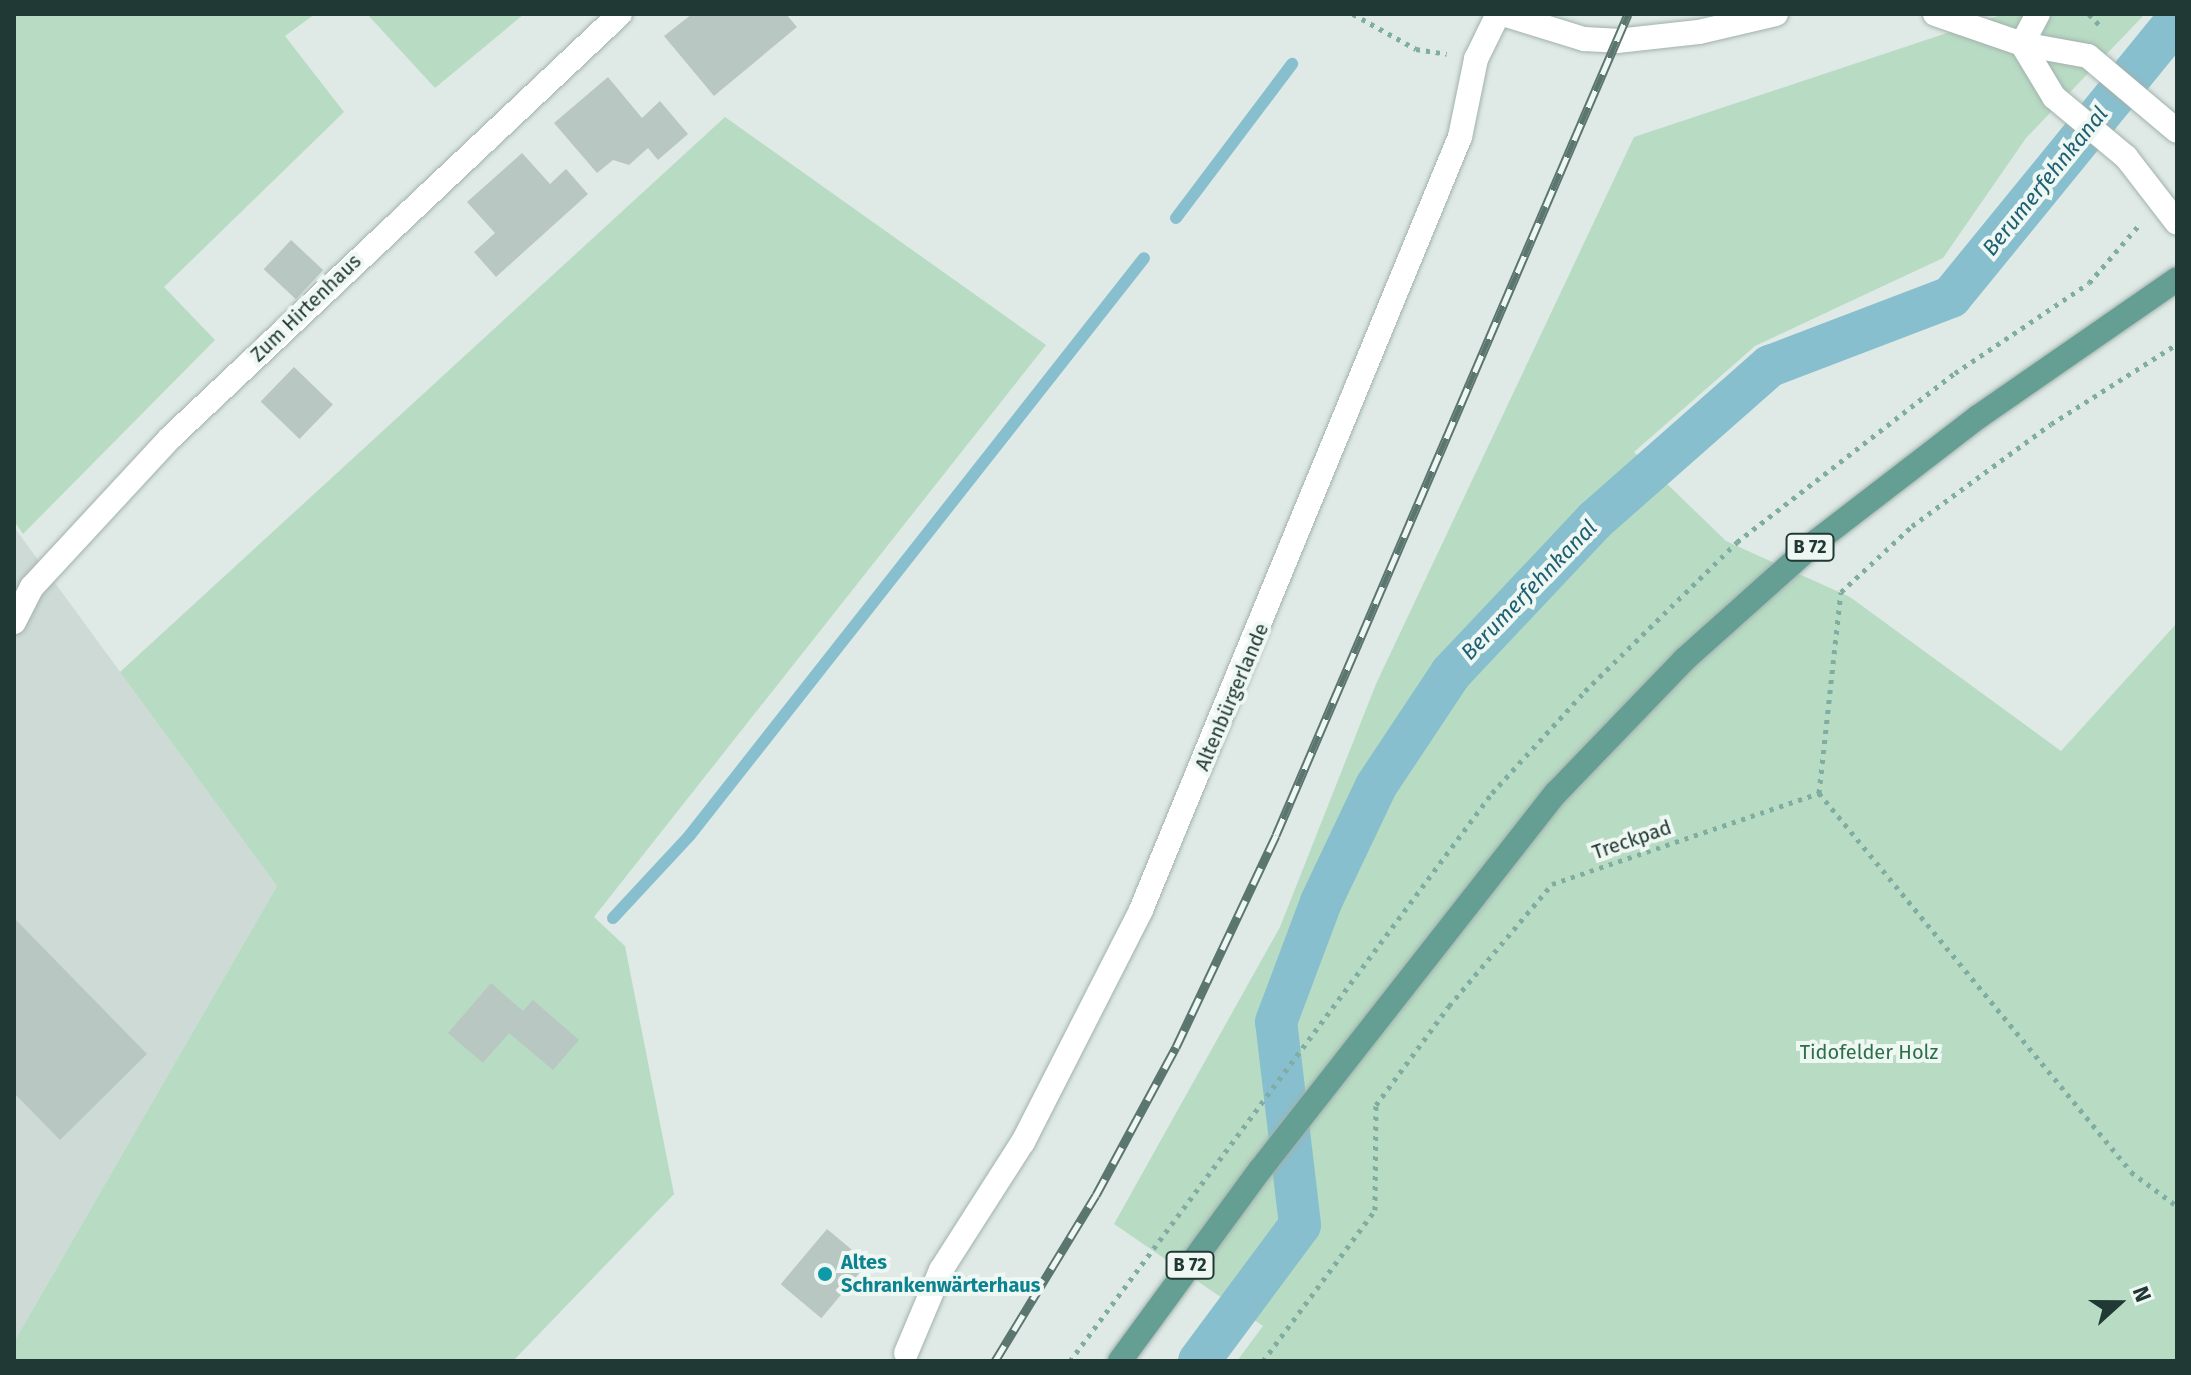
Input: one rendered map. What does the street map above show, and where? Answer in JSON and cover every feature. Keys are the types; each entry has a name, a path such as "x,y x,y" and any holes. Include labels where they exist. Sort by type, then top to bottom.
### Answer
{"main road":[{"name":"B 72","path":"1120,1361 1260,1170 1556,793 1685,659 1817,541 1978,417 2177,279"}],"street":[{"name":"Zum Hirtenhaus","path":"14,622 32,587 170,438 620,14"},
{"name":"Altenbürgerlande","path":"906,1353 941,1270 1023,1142 1141,910 1455,151 1476,59 1500,14"},
{"path":"1500,14 1584,39 1617,41 1699,32 1776,14"},
{"path":"1935,14 2022,44 2088,56 2168,123"},
{"path":"2022,44 2038,14"},
{"path":"2022,44 2054,97 2126,157 2177,223"}],"path":[{"path":"1353,14 1416,49 1476,59"},
{"path":"2177,344 2051,424 1912,526 1841,592 1819,793 2131,1172 2177,1206"},
{"name":"Treckpad","path":"1263,1361 1375,1210 1376,1105 1449,1006 1552,884 1819,793"},
{"path":"1070,1361 1337,1000"}],"shaded area":[{"path":"14,527 277,886 14,1342"}],"green space":[{"path":"14,14 315,14 285,36 344,112 164,287 215,340 23,534 14,521"},
{"path":"367,14 524,14 435,88"},
{"name":"Tidofelder Holz","path":"2004,14 2145,14 2026,138 1943,258 1755,346 1634,452 1726,541 1850,597 2061,751 2177,623 2177,1361 1237,1361 1263,1326 1114,1224 1280,927 1376,684 1634,137"},
{"path":"725,117 1046,345 594,917 625,946 674,1194 513,1361 14,1361 14,1342 277,886 120,672"}],"building":[{"path":"692,14 786,14 797,27 714,96 664,36"},
{"path":"608,77 642,118 660,101 688,134 658,160 648,148 629,165 613,160 597,173 554,123"},
{"path":"522,153 550,184 566,169 588,194 496,277 474,252 495,233 467,202"},
{"path":"291,240 323,270 296,299 264,269"},
{"path":"294,367 333,405 300,439 261,402"},
{"path":"14,918 147,1054 60,1140 14,1093"},
{"path":"491,983 523,1011 533,1000 579,1040 553,1070 509,1033 483,1063 448,1033"},
{"name":"Altes Schrankenwärterhaus","path":"827,1229 868,1263 821,1318 781,1284"}],"waterway":[{"name":"Berumerfehnkanal","path":"1199,1361 1300,1225 1276,1022 1321,902 1376,786 1451,673 1594,521 1770,366 1951,297 2177,20"},
{"path":"1176,218 1292,64"},
{"path":"613,918 690,835 1144,258"}],"railway":[{"path":"995,1361 1096,1195 1176,1047 1276,835 1628,14"}],"place":[{"name":"Altes Schrankenwärterhaus","path":"825,1274"}]}
